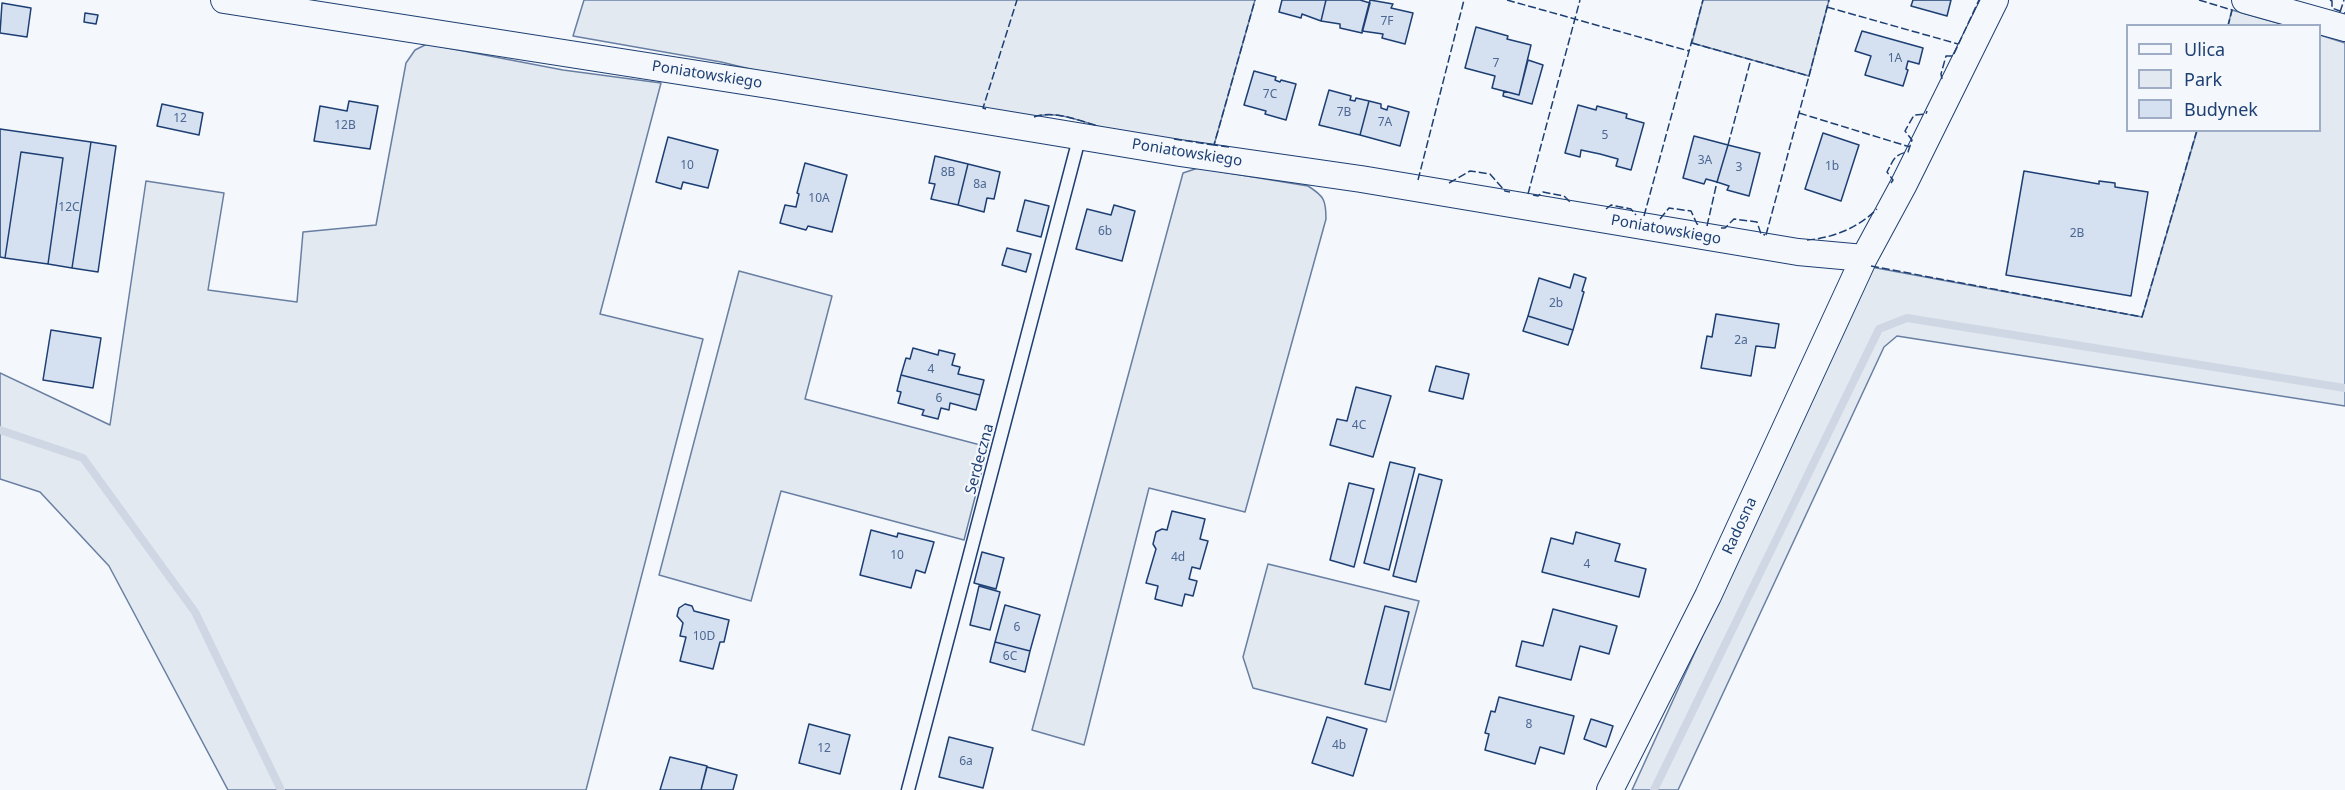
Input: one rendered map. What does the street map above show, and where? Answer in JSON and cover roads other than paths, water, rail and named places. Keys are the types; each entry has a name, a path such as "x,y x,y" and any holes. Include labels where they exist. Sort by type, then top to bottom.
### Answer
{"street":[{"name":"Poniatowskiego","path":"224,0 1080,135 1787,250 1864,258"},
{"path":"1864,258 1904,184 1995,0"},
{"path":"2245,0 2345,28"},
{"name":"Radosna","path":"1610,790 1708,596 1864,258"}],"lane":[{"name":"Serdeczna","path":"908,790 1080,135"}],"waterway":[{"path":"1654,790 1879,329 1907,318 2345,388"},
{"path":"0,430 83,458 195,612 281,790"}]}
